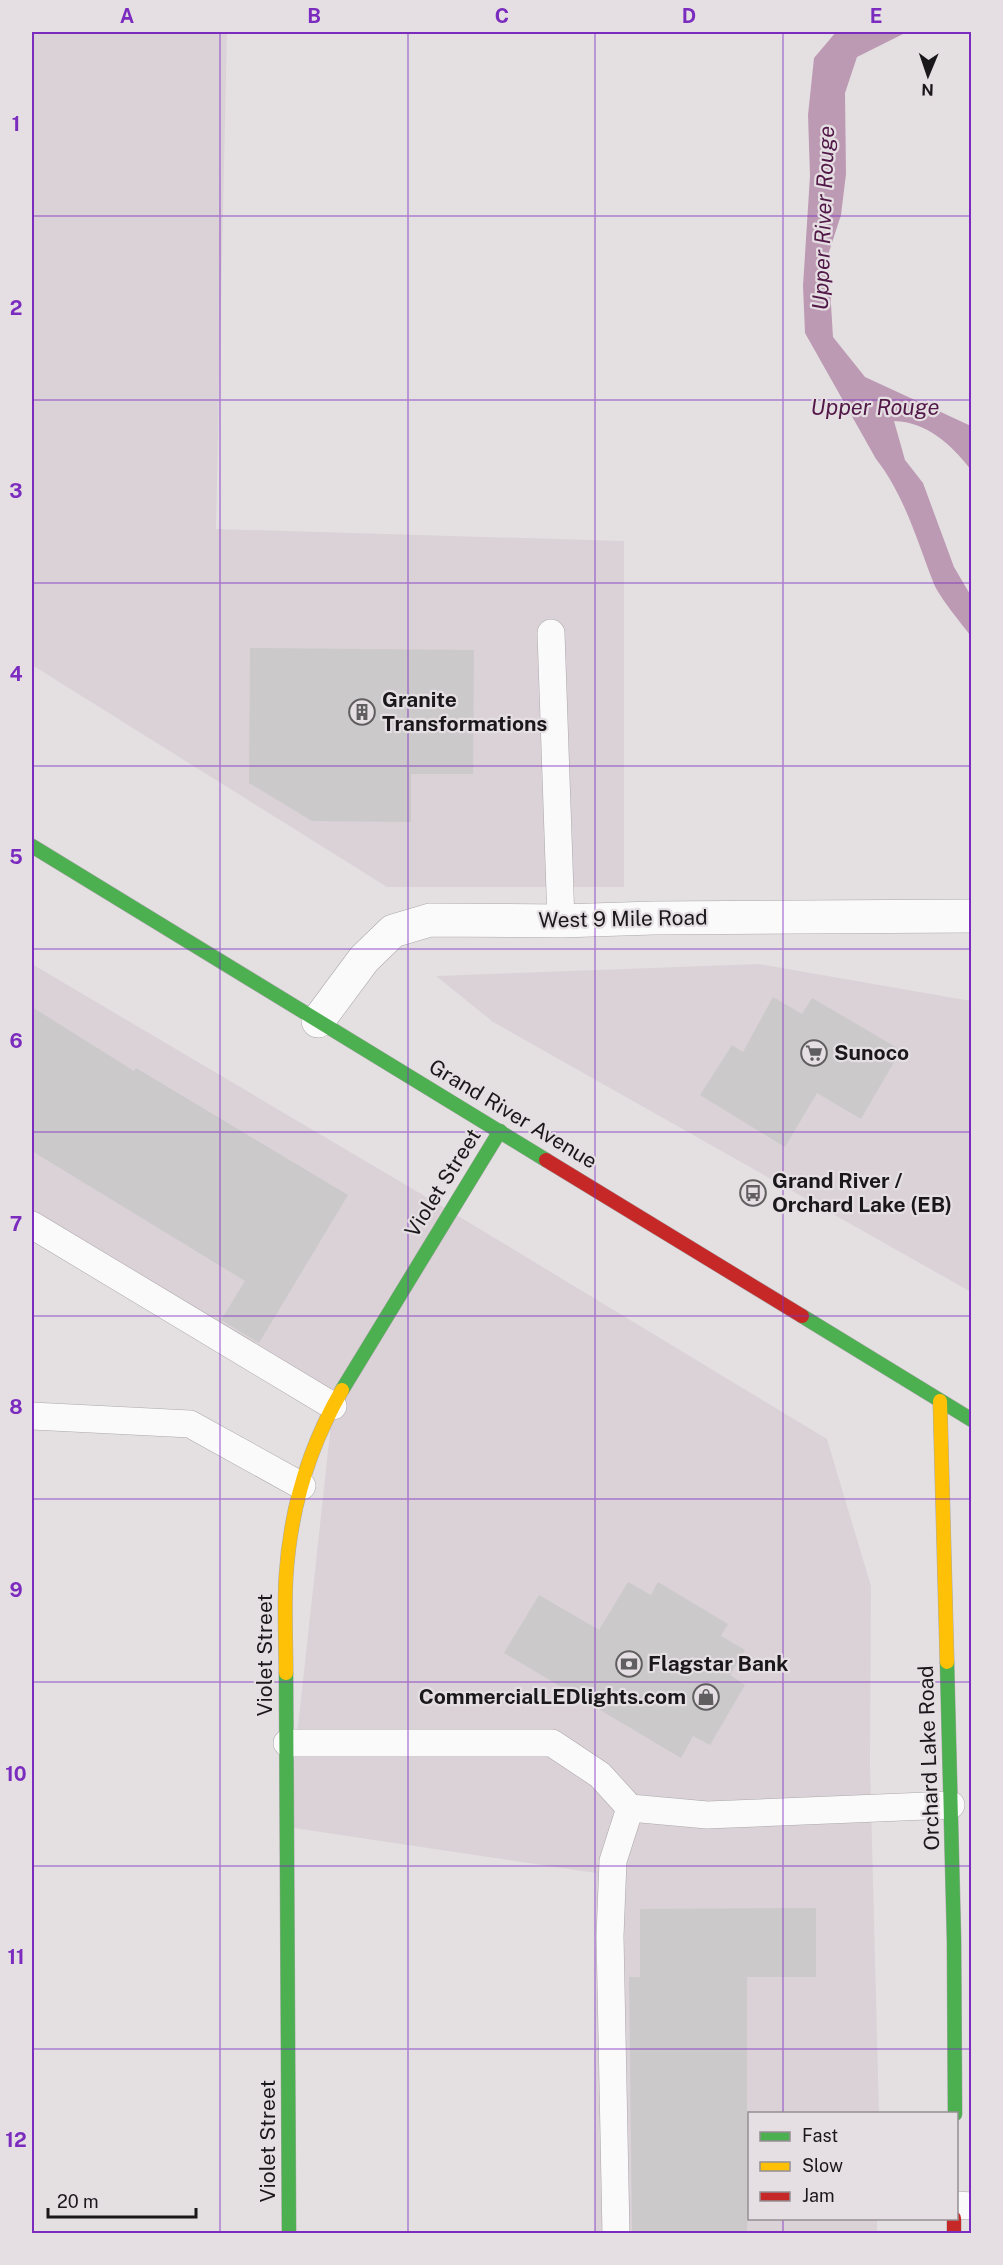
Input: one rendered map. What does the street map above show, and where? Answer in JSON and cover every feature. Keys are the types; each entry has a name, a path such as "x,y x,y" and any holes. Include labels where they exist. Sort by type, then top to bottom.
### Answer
{"main road":[{"name":"Grand River Avenue","path":"32,846 972,1420"},
{"name":"Violet Street","path":"290,2234 286,1577 293,1521 308,1460 333,1406 500,1131"},
{"name":"Orchard Lake Road","path":"940,1401 951,1805 962,1849 955,2112"}],"street":[{"name":"West 9 Mile Road","path":"318,1021 364,959 393,931 430,920 561,921 665,917 972,916"}],"lane":[{"path":"551,633 561,921"},
{"path":"32,1225 333,1406"},
{"path":"32,1416 190,1424 302,1486"},
{"path":"287,1743 552,1743 600,1775 630,1808 707,1815 951,1805"},
{"path":"616,2234 610,1936 613,1861 630,1808"}],"shaded area":[{"path":"32,32 227,32 216,529 624,541 624,887 387,887 32,665"},
{"path":"32,964 450,1211 827,1439 871,1586 870,1764 879,2112 748,2112 748,2220 877,2220 877,2233 595,2233 596,1873 287,1827 333,1406 32,1225"},
{"path":"759,964 971,1001 971,1292 493,1022 436,976"}],"water":[{"name":"Upper Rouge","path":"836,32 907,32 857,57 845,93 846,174 841,215 828,255 833,337 865,377 971,426 971,470 938,436 906,422 894,421 905,460 923,483 954,567 971,596 971,636 936,589 903,503 805,333 803,286 810,176 808,115 814,58"}],"building":[{"name":"Granite Transformations","path":"250,648 474,650 473,774 411,774 411,822 312,821 249,783"},
{"path":"773,997 802,1014 812,998 901,1050 861,1119 817,1093 785,1147 700,1095 732,1045 743,1052"},
{"path":"32,1007 134,1071 136,1068 348,1195 259,1343 221,1320 245,1281 32,1151"},
{"name":"Flagstar Bank","path":"628,1582 651,1595 658,1582 728,1624 721,1636 745,1650 730,1675 745,1685 710,1745 693,1736 681,1758 504,1653 539,1595 599,1630"},
{"path":"816,1908 816,1977 747,1977 747,2234 632,2234 629,1977 640,1977 640,1909"}],"traffic: fast":[{"path":"32,846 546,1160"},
{"path":"342,1390 500,1131"},
{"path":"802,1316 972,1420"},
{"path":"947,1662 954,1940 955,2112"},
{"path":"286,1673 289,2234"}],"traffic: slow":[{"path":"286,1673 285,1589 292,1528 311,1457 342,1390"},
{"path":"940,1401 947,1662"}],"traffic: jam":[{"path":"546,1160 802,1316"},
{"path":"954,2220 954,2234"}],"place":[{"name":"Granite Transformations","path":"362,712"},
{"name":"Sunoco","path":"814,1053"},
{"name":"Grand River / Orchard Lake (EB)","path":"753,1193"},
{"name":"Flagstar Bank","path":"629,1664"},
{"name":"CommercialLEDlights.com","path":"706,1697"}],"water label":[{"name":"Upper River Rouge","path":"823,218"}]}
